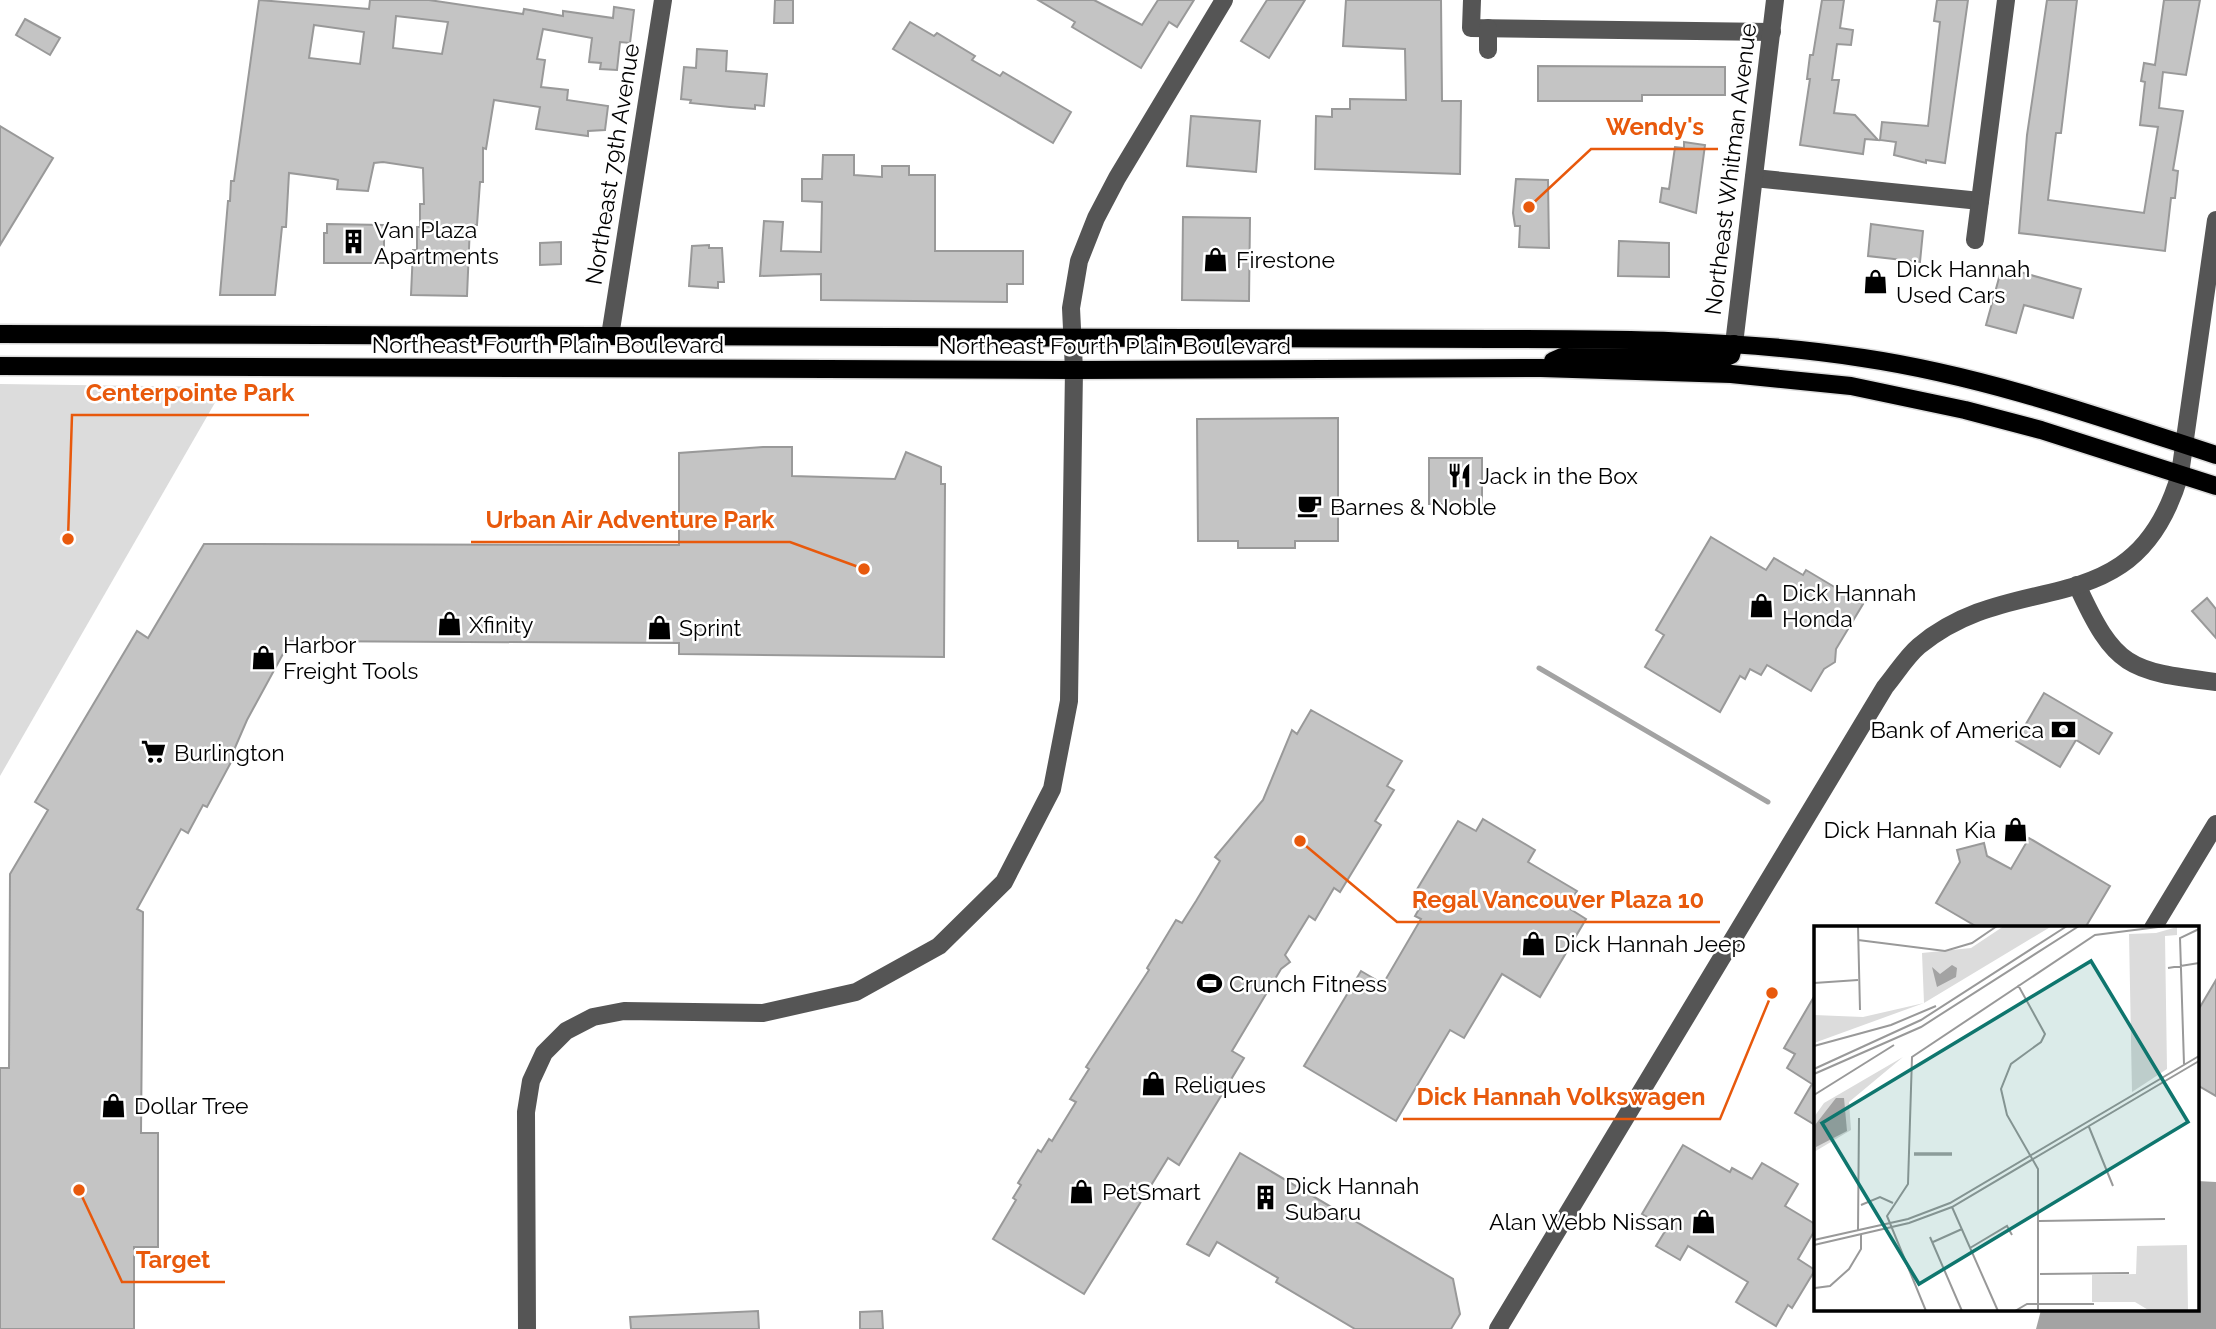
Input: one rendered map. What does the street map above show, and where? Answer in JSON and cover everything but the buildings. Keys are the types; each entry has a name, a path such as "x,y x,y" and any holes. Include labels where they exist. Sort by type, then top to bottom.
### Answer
{"main road":[{"name":"Northeast Fourth Plain Boulevard","path":"0,334 1072,340 1612,339 1734,344 1863,358 1925,369 2053,401 2216,455"},
{"path":"1541,368 1562,357 1724,358 1731,355 1734,344"},
{"name":"Northeast Fourth Plain Boulevard","path":"0,366 1074,370 1541,368 1731,374 1851,386 1965,410 2036,428 2216,486"}],"street":[{"name":"Northeast 79th Avenue","path":"610,336 663,0"},
{"path":"527,1329 526,1112 535,1072 544,1053 566,1031 593,1017 624,1011 763,1013 856,992 939,946 1004,882 1052,789 1069,701 1074,370 1072,340 1075,279 1096,218 1224,0"},
{"path":"1472,0 1471,28 1772,32"},
{"name":"Northeast Whitman Avenue","path":"1734,344 1775,0"},
{"path":"1975,240 2006,0"},
{"path":"1488,28 1488,50"},
{"path":"1754,178 1980,201"},
{"path":"1498,1329 1885,687 1919,646 1958,622 2019,599 2109,574 2142,549 2158,529 2171,504 2180,474 2216,220"},
{"path":"2077,585 2099,632 2122,657 2157,674 2216,682"},
{"path":"2154,926 2216,824"}],"shaded area":[{"path":"0,384 224,387 0,776"},
{"path":"2198,1181 2216,1182 2216,1329 2036,1329 2040,1312 2198,1312"}],"waterway":[{"path":"1539,668 1768,802"}],"place":[{"name":"Wendy's","path":"1529,207"},
{"name":"Van Plaza Apartments","path":"354,242"},
{"name":"Firestone","path":"1216,259"},
{"name":"Dick Hannah Used Cars","path":"1876,281"},
{"name":"Jack in the Box","path":"1459,475"},
{"name":"Barnes & Noble","path":"1310,506"},
{"name":"Centerpointe Park","path":"68,539"},
{"name":"Urban Air Adventure Park","path":"864,569"},
{"name":"Dick Hannah Honda","path":"1762,605"},
{"name":"Xfinity","path":"449,624"},
{"name":"Sprint","path":"659,627"},
{"name":"Harbor Freight Tools","path":"263,657"},
{"name":"Bank of America","path":"2064,729"},
{"name":"Burlington","path":"154,752"},
{"name":"Dick Hannah Kia","path":"2016,829"},
{"name":"Regal Vancouver Plaza 10","path":"1300,841"},
{"name":"Dick Hannah Jeep","path":"1534,943"},
{"name":"Crunch Fitness","path":"1209,983"},
{"name":"Dick Hannah Volkswagen","path":"1772,993"},
{"name":"Reliques","path":"1154,1084"},
{"name":"Dollar Tree","path":"114,1105"},
{"name":"Target","path":"79,1190"},
{"name":"PetSmart","path":"1082,1191"},
{"name":"Dick Hannah Subaru","path":"1265,1198"},
{"name":"Alan Webb Nissan","path":"1703,1221"}]}
